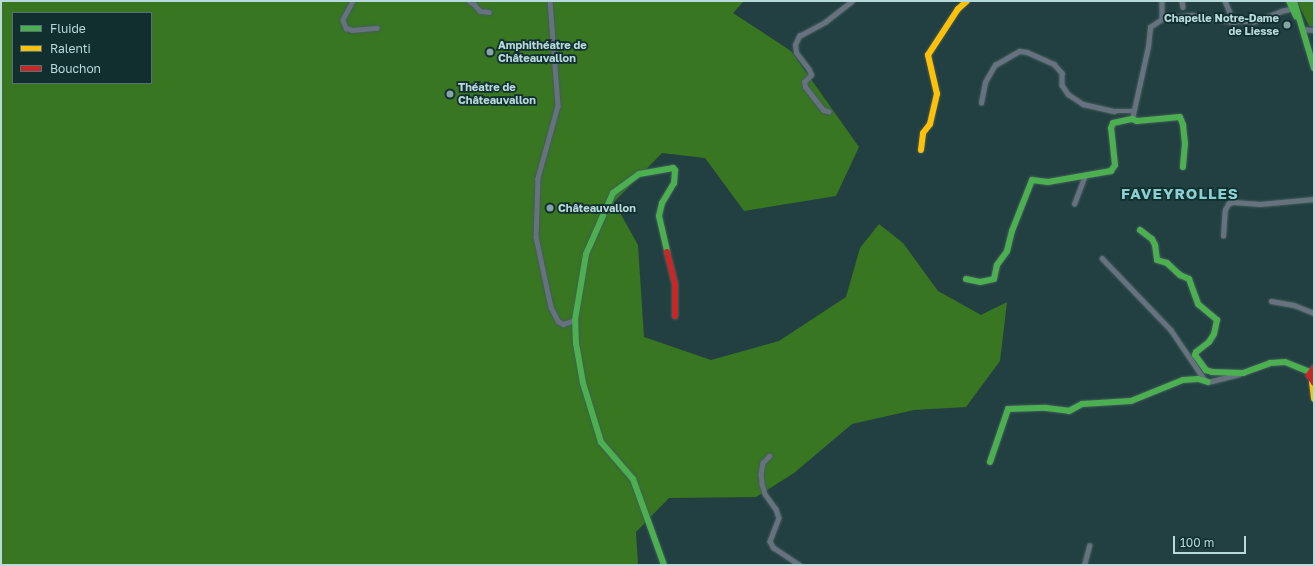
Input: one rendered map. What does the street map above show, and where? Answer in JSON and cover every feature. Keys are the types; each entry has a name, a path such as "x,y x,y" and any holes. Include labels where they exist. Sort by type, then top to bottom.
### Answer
{"street":[{"path":"353,1 343,20 346,28 352,30 377,28"},
{"path":"468,1 474,4 480,11 489,12"},
{"path":"550,1 558,106 538,178 536,237 551,307 558,321 563,324 575,320"},
{"path":"829,112 823,110 804,87 804,82 811,75 796,53 795,45 799,36 825,22 852,1"},
{"path":"921,150 923,133 930,124 936,94 928,55 958,9 966,1"},
{"path":"1162,1 1162,19"},
{"path":"1225,1 1234,22"},
{"path":"1289,1 1294,6 1314,68"},
{"path":"1132,119 1148,47 1150,26 1162,19 1192,15 1234,22 1253,22 1294,6"},
{"path":"1302,29 1314,30"},
{"path":"981,103 985,82 995,65 1019,51 1037,55 1054,64 1062,73 1062,85 1068,94 1083,104 1114,111 1134,111"},
{"path":"966,279 980,282 994,279 997,265 1007,251 1012,231 1028,184 1032,180 1048,182 1111,171 1115,165 1111,128 1113,123 1132,119 1137,121 1180,117 1183,125 1185,143 1183,167"},
{"path":"664,565 633,479 601,442 583,382 576,344 575,320 586,254 613,193 639,174 673,168 675,170 674,183 662,203 659,216 676,285 675,316"},
{"path":"1074,204 1085,175"},
{"path":"1223,236 1225,210 1228,204 1233,202 1260,204 1314,199"},
{"path":"1140,230 1152,239 1155,246 1157,260 1167,263 1180,275 1189,279 1198,304 1217,320 1214,334 1210,342 1196,352 1196,358 1206,370 1212,372 1243,373"},
{"path":"1102,258 1171,330 1204,379 1208,382"},
{"path":"1271,301 1294,305 1314,313"},
{"path":"990,462 1005,414 1008,409 1046,408 1068,411 1082,404 1117,404 1131,401 1183,380 1198,379 1208,382 1243,373 1270,362 1285,362 1312,370 1310,378 1313,383 1314,399"},
{"path":"770,456 763,463 761,474 765,494 776,509 779,518 770,541 773,547 800,565"},
{"path":"1084,565 1089,546"}],"green space":[{"path":"1,1 744,1 733,13 791,51 859,147 836,196 744,211 705,158 662,153 614,202 638,245 644,337 711,360 779,341 846,297 860,248 879,224 903,243 938,291 981,315 1007,302 1000,361 966,407 914,410 852,424 794,473 756,497 669,498 636,532 638,565 1,565"},
{"path":"1297,1 1314,1 1314,27 1309,26"}],"traffic: fast":[{"path":"1289,1 1296,16"},
{"path":"1294,1 1314,68"},
{"path":"966,279 980,282 994,279 997,265 1007,251 1012,231 1032,180 1048,182 1111,171 1115,165 1111,128 1113,123 1132,119 1137,121 1180,117 1183,125 1185,143 1183,167"},
{"path":"664,565 633,479 601,442 583,383 576,344 575,320 586,254 613,193 639,174 673,168 675,170 674,183 662,203 659,216 667,252"},
{"path":"1140,230 1152,239 1155,245 1157,260 1167,263 1180,275 1189,279 1198,304 1217,320 1214,334 1209,342 1196,352 1195,355 1206,370 1212,372 1243,373 1270,363 1285,362 1310,372"},
{"path":"990,462 1008,409 1046,408 1069,411 1082,404 1131,401 1183,380 1198,379 1208,382"}],"traffic: slow":[{"path":"921,150 923,133 930,124 937,94 928,55 958,9 967,1"},
{"path":"1312,382 1314,399"}],"traffic: jam":[{"path":"667,252 675,285 675,316"},
{"path":"1314,368 1309,375 1314,383"}],"place":[{"name":"Chapelle Notre-Dame de Liesse","path":"1287,25"},
{"name":"Amphithéatre de Châteauvallon","path":"490,52"},
{"name":"Théatre de Châteauvallon","path":"450,94"},
{"name":"Châteauvallon","path":"550,208"}],"district":[{"name":"FAVEYROLLES","path":"1180,194"}]}
